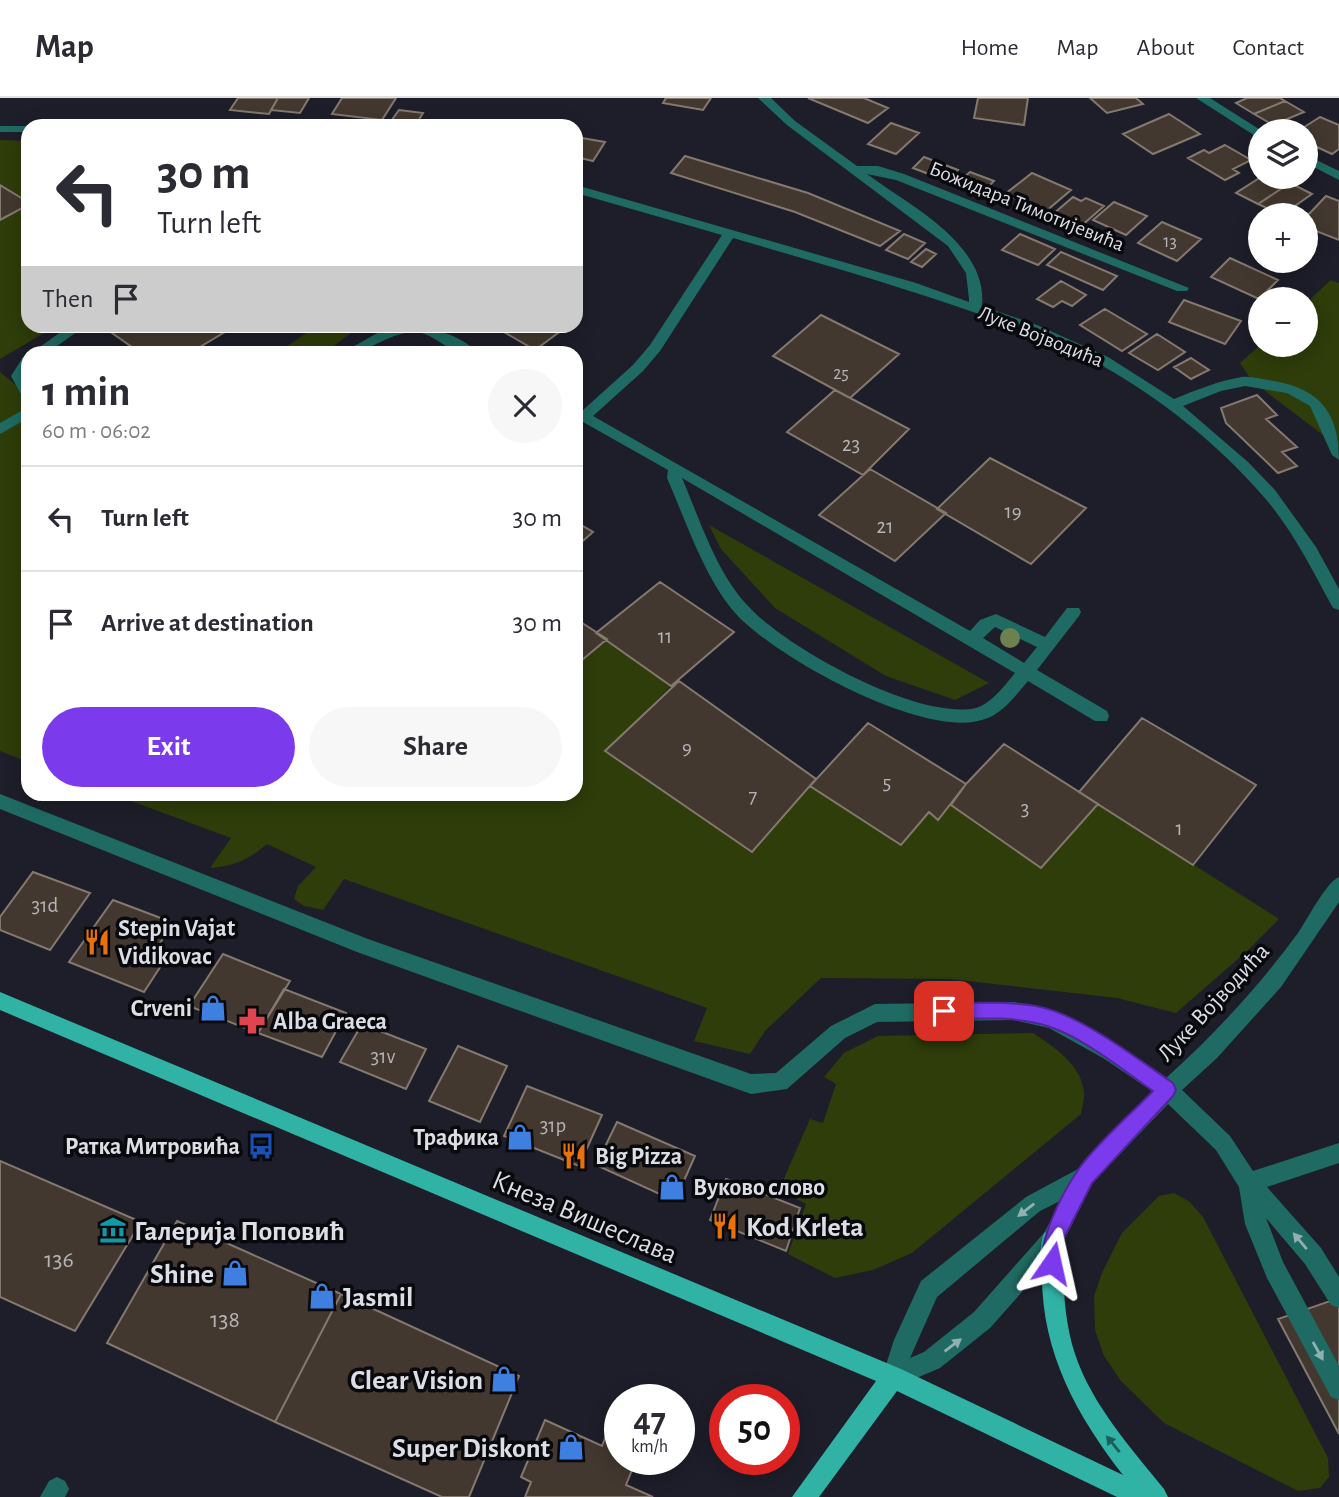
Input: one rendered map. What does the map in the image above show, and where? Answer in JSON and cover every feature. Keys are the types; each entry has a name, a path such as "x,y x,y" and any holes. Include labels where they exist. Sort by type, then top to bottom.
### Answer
{"main road":[{"name":"Кнеза Вишеслава","path":"0,1001 892,1377 1143,1497"},
{"path":"1052,1241 1051,1285 1056,1325 1074,1386 1091,1415 1156,1497"},
{"path":"804,1497 892,1377"}],"street":[{"name":"Божидара Тимотијевића","path":"764,98 791,123 945,237 964,256 971,269 977,290 975,308"},
{"path":"1202,98 1248,127"},
{"path":"0,129 21,129"},
{"path":"1318,165 1339,176"},
{"name":"Божидара Тимотијевића","path":"857,170 878,170 901,177 1182,288"},
{"name":"Луке Војводића","path":"583,191 911,286 1044,333 1103,360 1173,405 1243,466 1270,494 1311,551 1339,604"},
{"path":"583,411 638,368 655,348 729,235"},
{"path":"48,346 68,333"},
{"path":"362,346 390,333"},
{"path":"432,333 460,346"},
{"path":"1173,405 1218,387 1245,381 1291,388 1316,403 1339,455"},
{"path":"0,429 21,416"},
{"path":"583,416 973,639 1101,716"},
{"path":"675,469 673,473 679,488 731,595 754,622 820,667 918,709 958,716 971,716 988,711 1026,670 1073,612"},
{"path":"973,639 986,624 996,620 1047,645"},
{"path":"0,801 364,946 751,1084 780,1082 838,1032 875,1013 1014,1011 1040,1015 1075,1030 1167,1090 1223,1143 1249,1183 1313,1256 1339,1297"},
{"name":"Луке Војводића","path":"892,1377 932,1360 957,1343 982,1320 1052,1241 1085,1176 1167,1090 1210,1051 1274,981 1339,886"},
{"path":"1249,1183 1339,1153"},
{"name":"Луке Војводића","path":"892,1377 905,1340 929,1289 1033,1204 1085,1176"},
{"path":"1249,1183 1256,1224 1270,1258 1339,1389"}],"green space":[{"path":"0,140 21,141 21,198 0,185"},
{"path":"21,210 21,333 44,333 0,359 0,220"},
{"path":"1331,280 1339,283 1339,447 1252,381 1240,363 1248,356 1318,357 1318,292"},
{"path":"306,333 351,333 333,346 287,346"},
{"path":"0,372 21,389 21,759 0,751"},
{"path":"709,525 989,683 955,700 886,676 775,608 721,549"},
{"path":"607,639 671,686 605,752 751,852 810,786 901,845 929,812 938,819 951,805 1041,867 1098,804 1279,919 1246,952 1176,1013 1117,998 950,979 821,978 765,1031 750,1054 694,1041 707,1008 344,879 323,910 304,906 294,899 298,886 316,867 267,844 241,861 210,868 231,838 131,801 583,801 583,659"},
{"path":"1033,1033 1065,1057 1078,1073 1084,1094 1081,1114 912,1253 873,1270 835,1278 788,1254 806,1204 779,1190 810,1119 823,1123 836,1084 824,1077 844,1053 878,1036"},
{"path":"1174,1193 1190,1202 1203,1217 1328,1458 1329,1477 1320,1488 1298,1491 1164,1423 1121,1381 1104,1356 1095,1330 1094,1296 1102,1273 1122,1233 1159,1196"}],"building":[{"path":"238,98 278,98 269,114 230,110"},
{"path":"278,98 309,98 300,113 271,110"},
{"path":"342,98 396,98 383,119 332,114"},
{"path":"666,98 711,98 703,110 663,103"},
{"path":"808,98 864,98 888,108 868,123"},
{"path":"978,98 1028,98 1024,125 974,118"},
{"path":"1090,98 1136,98 1143,104 1107,113"},
{"path":"1247,98 1280,98 1285,101 1254,114 1236,103"},
{"path":"1285,101 1304,112 1287,119 1263,119 1254,114"},
{"path":"399,110 423,113 419,119 393,119"},
{"path":"1169,114 1200,134 1153,154 1123,134"},
{"path":"1320,117 1339,125 1339,149 1332,154 1318,148 1317,119"},
{"path":"891,123 919,133 896,154 868,144"},
{"path":"583,138 605,142 593,161 583,159"},
{"path":"1225,145 1248,158 1248,162 1233,169 1239,173 1225,180 1188,158 1204,150 1209,153"},
{"path":"685,156 808,193 900,231 880,246 795,212 671,173"},
{"path":"924,157 958,170 947,181 913,168"},
{"path":"970,172 994,181 984,191 959,182"},
{"path":"1032,173 1071,190 1045,212 1005,194"},
{"path":"0,185 21,198 21,209 0,220"},
{"path":"1248,185 1248,189 1281,189 1260,203 1236,193"},
{"path":"1281,189 1302,189 1312,194 1299,203 1260,203"},
{"path":"1326,196 1339,201 1339,240 1318,232 1318,204"},
{"path":"1073,197 1081,201 1086,198 1104,206 1080,227 1052,215"},
{"path":"1114,202 1147,216 1126,235 1093,220"},
{"path":"1162,222 1201,239 1177,261 1138,243"},
{"path":"904,234 925,243 908,259 886,250"},
{"path":"1020,234 1055,249 1038,265 1002,250"},
{"path":"926,249 936,254 922,267 911,262"},
{"path":"1061,252 1117,276 1103,290 1047,265"},
{"path":"1230,258 1248,266 1248,273 1263,273 1278,280 1271,287 1248,287 1248,294 1211,277"},
{"path":"1061,281 1086,295 1072,306 1062,301 1053,307 1037,299"},
{"path":"1184,300 1241,321 1225,344 1169,322"},
{"path":"1105,309 1147,334 1122,351 1080,325"},
{"path":"821,315 899,354 850,398 773,356"},
{"path":"112,333 223,333 201,346 131,346"},
{"path":"505,333 558,333 540,346 528,346"},
{"path":"1157,334 1185,352 1158,370 1129,353"},
{"path":"1191,358 1209,370 1191,379 1174,367"},
{"path":"835,390 909,429 863,475 787,432"},
{"path":"1257,395 1277,415 1266,419 1297,447 1282,452 1297,466 1278,473 1226,423 1221,408"},
{"path":"990,458 1086,508 1031,564 937,509"},
{"path":"870,469 946,513 895,561 819,515"},
{"path":"583,526 593,532 583,541"},
{"path":"660,582 734,632 671,686 596,633"},
{"path":"583,624 607,639 583,659"},
{"path":"679,681 816,779 752,852 605,751"},
{"path":"1142,718 1256,785 1193,865 1079,792"},
{"path":"868,723 966,784 938,820 929,812 901,845 810,786"},
{"path":"1004,744 1098,804 1041,868 951,805 966,784"},
{"path":"33,872 90,893 50,950 0,930 0,917"},
{"path":"113,900 174,923 153,953 166,958 144,992 69,962"},
{"path":"223,954 290,981 258,1033 189,1006"},
{"path":"284,989 346,1013 322,1057 258,1033"},
{"path":"362,1024 426,1049 406,1089 340,1062"},
{"path":"458,1046 507,1066 480,1122 429,1101"},
{"path":"527,1086 602,1115 579,1166 504,1136"},
{"path":"617,1122 695,1156 675,1201 596,1165"},
{"path":"0,1161 141,1222 75,1331 0,1297"},
{"path":"726,1179 800,1208 786,1251 710,1220"},
{"path":"177,1221 341,1294 275,1422 107,1343"},
{"path":"341,1294 519,1376 469,1497 442,1497 275,1422"},
{"path":"1339,1298 1339,1434 1278,1319"},
{"path":"545,1420 602,1446 604,1441 604,1475 630,1475 626,1485 653,1497 525,1497 531,1482 521,1477"}],"place":[{"name":"Stepin Vajat Vidikovac","path":"97,942"},
{"name":"Crveni","path":"213,1008"},
{"name":"Alba Graeca","path":"252,1021"},
{"name":"Трафика","path":"520,1137"},
{"name":"Ратка Митровића","path":"261,1146"},
{"name":"Big Pizza","path":"574,1156"},
{"name":"Вуково слово","path":"672,1187"},
{"name":"Kod Krleta","path":"725,1226"},
{"name":"Галерија Поповић","path":"113,1230"},
{"name":"Shine","path":"235,1273"},
{"name":"Jasmil","path":"322,1296"},
{"name":"Clear Vision","path":"504,1379"},
{"name":"Super Diskont","path":"571,1447"}],"route":[{"path":"944,1011 1014,1011 1040,1015 1075,1030 1167,1090 1085,1176 1052,1241 1052,1263"}]}
